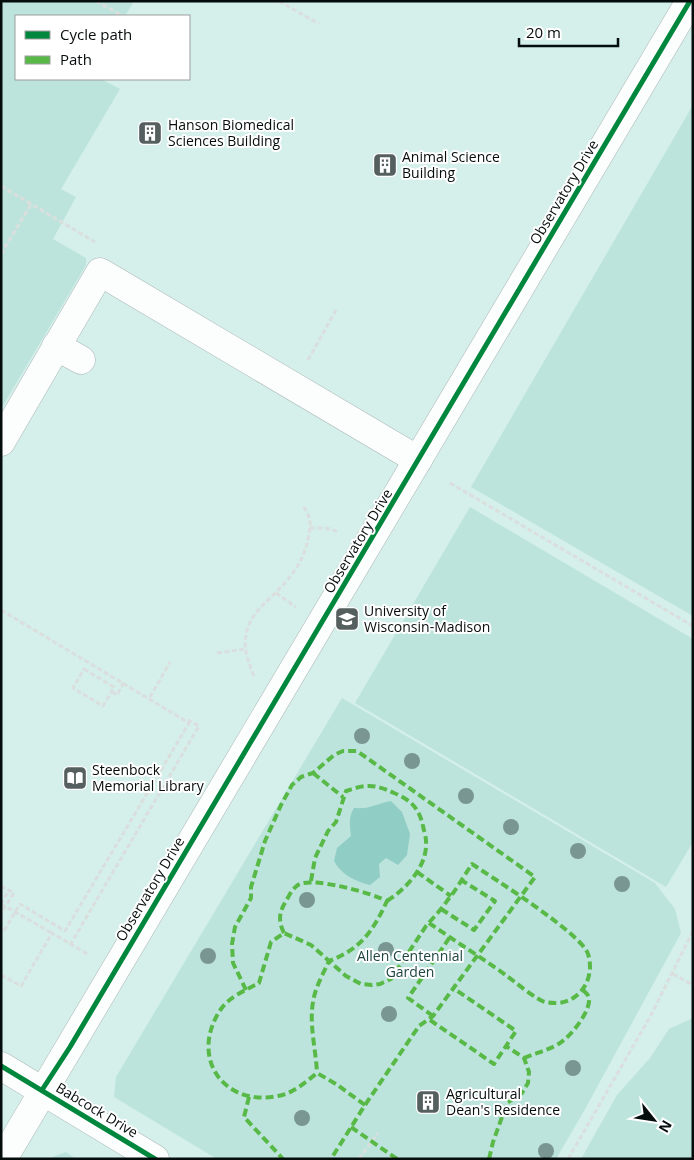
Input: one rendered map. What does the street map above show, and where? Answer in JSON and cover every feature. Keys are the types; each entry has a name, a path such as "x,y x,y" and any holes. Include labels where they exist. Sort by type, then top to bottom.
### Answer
{"street":[{"name":"Observatory Drive","path":"3,1159 42,1090 70,1047 690,1"},
{"path":"1,442 100,272 418,460"},
{"path":"56,346 81,360"},
{"name":"Babcock Drive","path":"1,1066 155,1159"}],"path":[{"path":"96,1 121,15"},
{"path":"279,1 320,24"},
{"path":"1,254 31,204"},
{"path":"304,367 336,310"},
{"path":"450,483 693,626"},
{"path":"256,682 245,649 248,626 254,615 276,593 303,558 310,528 310,516 303,506"},
{"path":"310,528 326,528 344,534"},
{"path":"276,593 299,609"},
{"path":"1,609 189,723 65,931 20,904 4,931 1,929"},
{"path":"1,609 199,726 70,944"},
{"path":"217,653 245,649"},
{"path":"150,697 170,662"},
{"path":"84,669 110,685 114,687 104,706 73,688 84,669"},
{"path":"110,685 114,678"},
{"path":"112,692 117,695 124,682"},
{"path":"1,886 14,893 1,913"},
{"path":"9,890 1,904 93,958"},
{"path":"568,1159 650,1017 693,931"},
{"path":"1,975 21,986 52,933"},
{"path":"672,974 693,985"},
{"path":"359,1159 378,1133"}],"shaded area":[{"name":"University of Wisconsin-Madison","path":"1,1 693,1 693,1159 1,1159"}],"green space":[{"path":"1,1 134,1 126,15 15,15 15,80 103,80 120,89 61,189 76,197 53,239 86,258 86,265 1,409"},
{"path":"693,105 693,616 471,487"},
{"path":"470,507 693,639 693,842 666,887 355,703"},
{"name":"Allen Centennial Garden","path":"342,698 655,883 675,909 681,933 556,1159 217,1159 114,1097 116,1077"},
{"path":"693,1018 693,1159 581,1159 617,1095 650,1058 669,1029"},
{"path":"66,1152 76,1159 47,1159"}],"water":[{"path":"391,801 402,812 410,834 407,855 398,865 386,858 379,864 380,877 370,885 359,882 345,874 334,861 337,848 351,836 350,822 354,808 369,807"}],"marked path":[{"path":"246,990 233,963 232,944 235,927 251,898 251,887 265,841 292,785 301,777 313,773 334,755 343,751 357,751 535,877 433,1016 419,1026 331,1159"},
{"path":"313,773 343,797"},
{"path":"311,881 315,858 328,831 336,822 346,791 365,786 381,788 400,796 417,809 426,841 426,850 420,868 408,883 387,901"},
{"path":"365,1105 317,1073 299,1087 283,1095 258,1097 241,1094 227,1086 216,1074 210,1060 209,1044 212,1027 221,1009 228,1001 259,983 271,942 284,933 311,945 346,976 361,984 380,984 391,979 426,926 440,911 472,864 554,920 582,945 588,954 590,968 585,986 570,1000 561,1003 541,1001 498,969 429,923"},
{"path":"417,872 451,896"},
{"path":"441,909 474,930 495,901 461,880"},
{"path":"284,933 280,921 282,909 294,888 298,885 305,883 328,884 369,894 387,901 377,921 365,938 350,951 329,961 317,986 312,1011 317,1073"},
{"path":"433,1016 408,998 450,937"},
{"path":"430,1020 494,1064 516,1031 453,988"},
{"path":"524,1058 556,1045 575,1029 584,1016 589,1003 589,997 582,989"},
{"path":"489,1159 507,1103 522,1093 528,1083 529,1072 524,1058 506,1046"},
{"path":"249,1097 244,1117 283,1159"},
{"path":"351,1127 397,1159"}],"cycle path":[{"path":"42,1090 70,1047 690,1"},
{"path":"1,1066 155,1159"}],"place":[{"name":"Hanson Biomedical Sciences Building","path":"150,133"},
{"name":"Animal Science Building","path":"385,165"},
{"name":"University of Wisconsin-Madison","path":"347,619"},
{"name":"Steenbock Memorial Library","path":"75,778"},
{"name":"Agricultural Dean's Residence","path":"428,1102"}]}
